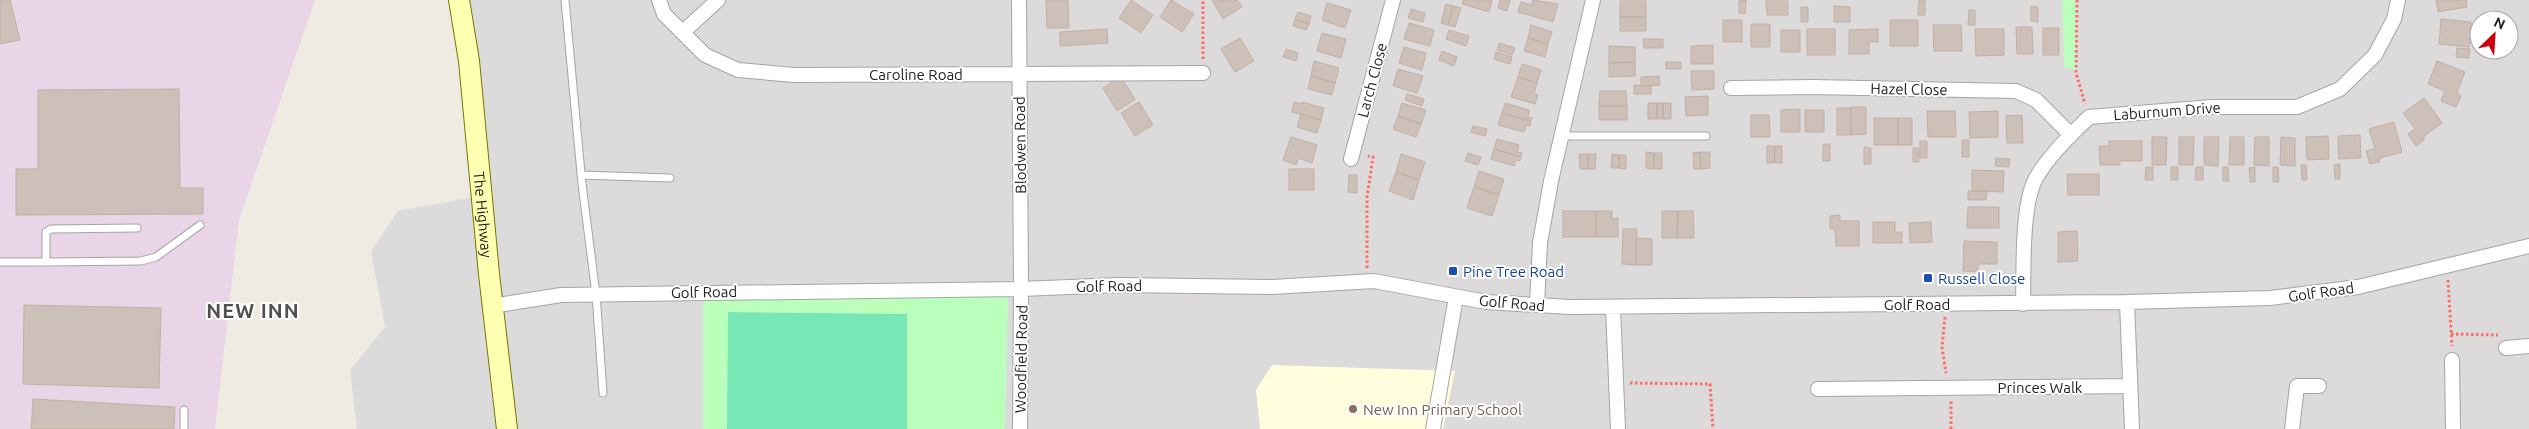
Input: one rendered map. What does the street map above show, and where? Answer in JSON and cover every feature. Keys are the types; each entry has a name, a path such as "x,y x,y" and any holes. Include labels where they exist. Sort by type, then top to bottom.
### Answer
{"street":[{"name":"The Highway","path":"459,0 468,62 492,306 507,429"},
{"name":"Caroline Road","path":"659,0 664,14 706,55 738,70 794,75 1203,73"},
{"path":"682,32 718,0"},
{"name":"Blodwen Road","path":"1019,0 1022,289"},
{"name":"Larch Close","path":"1352,155 1393,0"},
{"path":"1537,305 1540,243 1561,136 1593,0"},
{"name":"Laburnum Drive","path":"2089,117 2212,107 2297,107 2340,89 2375,55 2394,19 2398,0"},
{"name":"Hazel Close","path":"1731,88 1812,87 2016,91 2036,100 2071,135"},
{"path":"2023,304 2026,219 2035,180 2056,149 2089,117"},
{"name":"Golf Road","path":"492,306 561,295 1022,289 1119,285 1272,287 1367,281 1486,302 1613,307 2023,304 2270,298 2358,287 2529,246"},
{"name":"Woodfield Road","path":"1020,429 1022,289"},
{"path":"1433,429 1456,297"},
{"path":"2127,302 2132,429"},
{"path":"1613,307 1618,429"},
{"path":"2507,342 2529,346"},
{"path":"2452,360 2453,429"},
{"name":"Princes Walk","path":"1818,389 2130,386"},
{"path":"2292,429 2297,386 2319,386"}],"lane":[{"path":"565,0 581,176 596,294 603,393"},
{"path":"1561,136 1706,136"},
{"path":"581,176 670,178"},
{"path":"0,262 141,261 156,257 200,225"},
{"path":"46,262 46,232 51,229 137,228"},
{"path":"184,410 184,429"}],"path":[{"path":"1203,0 1203,73"},
{"path":"2076,0 2078,4 2076,73 2089,117"},
{"path":"1352,155 1373,157 1367,197 1367,281"},
{"path":"2448,282 2452,360"},
{"path":"1946,304 1942,347 1949,387 1951,429"},
{"path":"2451,334 2507,342"},
{"path":"1616,383 1710,384 1713,429"}],"shaded area":[{"path":"0,0 315,0 239,220 215,429 0,429"},
{"path":"459,0 2529,0 2529,429 357,429 350,370 385,327 371,251 398,211 479,196"},
{"name":"New Inn Primary School","path":"1272,365 1455,371 1443,429 1260,429 1256,390"}],"green space":[{"path":"2062,0 2077,0 2076,70 2064,67"},
{"path":"1008,289 1005,429 703,429 703,292"},
{"path":"728,312 907,314 907,429 727,429"}],"building":[{"path":"0,0 10,0 20,40 0,44"},
{"path":"1046,0 1068,0 1069,28 1047,28"},
{"path":"1131,0 1153,15 1141,33 1119,18"},
{"path":"1171,0 1194,14 1182,32 1160,17"},
{"path":"1212,0 1237,0 1242,7 1223,19"},
{"path":"1463,0 1492,0 1489,12 1462,4"},
{"path":"1500,0 1510,0 1507,11 1498,8"},
{"path":"1533,0 1558,4 1553,22 1518,12 1521,2 1531,5"},
{"path":"1739,0 1746,0 1745,14 1739,13"},
{"path":"1919,0 1925,0 1925,15 1918,15"},
{"path":"2436,0 2466,0 2467,7 2438,12"},
{"path":"1620,1 1646,1 1646,17 1620,17"},
{"path":"1766,1 1788,1 1788,15 1767,15"},
{"path":"1327,3 1351,10 1345,28 1322,20"},
{"path":"1446,4 1453,6 1448,25 1441,23"},
{"path":"1453,6 1461,8 1455,27 1448,25"},
{"path":"1834,6 1850,7 1850,22 1834,22"},
{"path":"2031,6 2038,7 2038,22 2031,21"},
{"path":"1801,7 1808,7 1808,22 1801,22"},
{"path":"1411,9 1425,13 1423,22 1408,18"},
{"path":"1969,10 1975,10 1975,25 1968,25"},
{"path":"1298,12 1311,16 1309,24 1295,19"},
{"path":"1620,17 1646,17 1646,31 1620,31"},
{"path":"1295,19 1309,24 1306,30 1293,26"},
{"path":"2441,19 2469,22 2469,47 2439,44"},
{"path":"1723,20 1742,20 1742,42 1723,42"},
{"path":"1890,20 1918,20 1918,46 1890,46"},
{"path":"1409,23 1434,30 1430,46 1404,39"},
{"path":"1751,24 1770,24 1770,47 1751,47"},
{"path":"1531,25 1552,32 1548,44 1528,38"},
{"path":"1933,25 1961,25 1962,51 1934,51"},
{"path":"2016,27 2032,27 2033,54 2017,54"},
{"path":"2043,28 2059,28 2059,55 2043,55"},
{"path":"1107,29 1108,43 1060,46 1060,32"},
{"path":"1807,29 1835,29 1835,55 1807,55"},
{"path":"1878,29 1878,42 1869,42 1869,54 1849,54 1849,30"},
{"path":"1975,29 2004,29 2004,55 1976,56"},
{"path":"1449,30 1469,36 1466,46 1446,39"},
{"path":"1781,30 1800,30 1800,52 1781,52"},
{"path":"1322,33 1346,39 1341,58 1317,51"},
{"path":"1240,38 1254,61 1235,72 1221,49"},
{"path":"1528,38 1548,44 1545,57 1524,51"},
{"path":"1643,39 1663,39 1663,48 1644,48"},
{"path":"1499,43 1515,48 1512,55 1497,50"},
{"path":"1713,45 1713,64 1691,64 1691,46"},
{"path":"1609,46 1635,47 1635,62 1609,63"},
{"path":"1404,47 1426,53 1422,70 1399,63"},
{"path":"2457,48 2469,49 2469,58 2456,57"},
{"path":"1286,49 1298,53 1296,61 1283,57"},
{"path":"1442,51 1457,57 1454,66 1439,60"},
{"path":"1496,52 1512,57 1510,64 1494,59"},
{"path":"1314,61 1339,68 1335,83 1311,76"},
{"path":"2437,61 2465,72 2457,92 2461,96 2456,107 2441,101 2445,91 2428,84"},
{"path":"1635,62 1635,76 1609,77 1609,63"},
{"path":"1666,62 1681,62 1681,69 1666,69"},
{"path":"1522,64 1541,70 1537,83 1518,77"},
{"path":"1398,69 1423,76 1417,93 1393,86"},
{"path":"1691,71 1714,71 1714,89 1692,90"},
{"path":"1311,76 1335,83 1332,95 1308,89"},
{"path":"1659,76 1660,85 1641,86 1641,77"},
{"path":"1121,77 1135,99 1117,111 1103,88"},
{"path":"1518,77 1537,83 1534,94 1538,95 1535,104 1511,97"},
{"path":"1634,85 1651,86 1651,94 1634,94"},
{"path":"179,89 180,188 203,188 203,214 16,215 16,169 38,169 38,90"},
{"path":"1600,91 1626,91 1627,106 1599,106"},
{"path":"1407,94 1424,99 1422,106 1405,100"},
{"path":"1708,96 1708,115 1686,116 1685,97"},
{"path":"2424,98 2442,123 2424,136 2424,140 2416,146 2408,134 2415,129 2403,113"},
{"path":"1139,102 1153,125 1135,136 1121,113"},
{"path":"1294,102 1301,104 1302,102 1324,108 1321,120 1292,112"},
{"path":"1402,103 1426,110 1421,124 1398,116"},
{"path":"1505,103 1529,110 1528,117 1532,118 1531,121 1502,113"},
{"path":"1648,103 1657,103 1657,119 1648,119"},
{"path":"1657,103 1663,103 1663,119 1657,119"},
{"path":"1663,103 1671,103 1671,119 1663,119"},
{"path":"1599,106 1627,106 1627,120 1599,120"},
{"path":"1851,107 1866,107 1866,134 1851,135"},
{"path":"1837,108 1851,108 1851,135 1837,135"},
{"path":"1800,109 1800,132 1781,132 1781,110"},
{"path":"1805,110 1824,110 1824,132 1805,132"},
{"path":"1927,111 1955,111 1956,137 1928,137"},
{"path":"1998,111 1998,137 1970,138 1969,112"},
{"path":"1502,113 1531,121 1530,126 1526,125 1524,132 1498,125"},
{"path":"1301,114 1321,120 1317,133 1297,127"},
{"path":"1751,115 1769,115 1770,137 1751,137"},
{"path":"2022,115 2023,143 2007,143 2006,116"},
{"path":"1398,116 1421,124 1416,137 1393,129"},
{"path":"1874,118 1898,118 1898,145 1874,145"},
{"path":"1898,118 1912,118 1912,145 1898,145"},
{"path":"2394,122 2402,152 2380,158 2379,162 2370,164 2366,151 2375,149 2369,129"},
{"path":"1473,126 1487,129 1485,136 1471,132"},
{"path":"2360,135 2361,158 2339,159 2338,136"},
{"path":"2328,136 2329,159 2307,160 2306,137"},
{"path":"1291,137 1317,145 1312,163 1298,158 1296,165 1283,160"},
{"path":"2152,137 2167,137 2166,165 2152,165"},
{"path":"2179,137 2194,137 2193,165 2179,165"},
{"path":"2204,137 2219,137 2218,166 2204,165"},
{"path":"2230,137 2244,137 2244,165 2229,165"},
{"path":"2255,137 2269,137 2269,166 2254,165"},
{"path":"2281,137 2295,138 2295,166 2280,165"},
{"path":"1497,139 1519,145 1517,152 1522,153 1521,157 1494,149"},
{"path":"1962,140 1969,140 1969,157 1962,157"},
{"path":"1920,141 1927,141 1927,158 1920,158"},
{"path":"2109,141 2142,141 2142,161 2120,161 2120,165 2100,165 2099,146 2109,146"},
{"path":"1823,144 1830,144 1830,161 1823,161"},
{"path":"1767,146 1775,146 1774,163 1767,163"},
{"path":"1775,146 1782,146 1782,163 1775,163"},
{"path":"1864,147 1871,148 1871,164 1864,164"},
{"path":"1913,148 1919,148 1919,162 1913,162"},
{"path":"1494,149 1521,157 1520,161 1516,160 1514,166 1491,159"},
{"path":"1646,152 1654,153 1654,169 1646,168"},
{"path":"1700,152 1710,152 1710,168 1701,169"},
{"path":"1700,152 1701,169 1694,169 1693,153"},
{"path":"1468,153 1481,157 1478,165 1465,161"},
{"path":"1654,153 1662,153 1662,169 1654,169"},
{"path":"1401,154 1425,162 1419,180 1396,172"},
{"path":"1579,154 1588,154 1588,169 1580,169"},
{"path":"1588,154 1596,154 1595,169 1588,169"},
{"path":"1612,154 1619,155 1619,168 1611,168"},
{"path":"1619,155 1626,155 1626,169 1619,168"},
{"path":"1996,158 2010,159 2009,167 1995,166"},
{"path":"2340,164 2340,179 2335,179 2334,165"},
{"path":"2301,165 2306,165 2307,180 2302,180"},
{"path":"2146,167 2153,167 2153,180 2145,180"},
{"path":"2171,167 2178,167 2178,180 2171,180"},
{"path":"2196,167 2203,167 2203,180 2195,180"},
{"path":"2223,167 2228,167 2229,181 2223,181"},
{"path":"2255,167 2255,182 2250,182 2249,168"},
{"path":"2273,167 2278,167 2279,182 2273,182"},
{"path":"1289,169 1314,169 1314,190 1289,190"},
{"path":"1972,170 2004,171 2003,192 1972,191"},
{"path":"1479,171 1504,179 1499,195 1474,187"},
{"path":"1396,172 1419,180 1413,200 1389,191"},
{"path":"2067,174 2099,174 2099,195 2068,195"},
{"path":"1349,175 1357,175 1357,193 1348,192"},
{"path":"1474,187 1499,195 1492,216 1467,208"},
{"path":"1968,191 1987,191 1986,200 1968,200"},
{"path":"1968,207 1999,207 1999,228 1967,228"},
{"path":"1563,211 1596,211 1596,237 1563,237"},
{"path":"1596,211 1612,211 1612,219 1618,218 1618,237 1596,237"},
{"path":"1662,211 1678,211 1677,238 1662,238"},
{"path":"1678,211 1693,211 1694,238 1677,238"},
{"path":"1840,215 1840,221 1859,221 1859,246 1836,246 1835,229 1830,229 1830,216"},
{"path":"1873,222 1895,222 1895,232 1902,232 1902,243 1873,243"},
{"path":"1931,222 1932,242 1910,243 1909,223"},
{"path":"1623,229 1637,229 1636,265 1622,264"},
{"path":"2077,231 2078,261 2058,262 2058,232"},
{"path":"1636,238 1652,239 1652,265 1636,265"},
{"path":"1964,241 1997,242 1997,264 1978,264 1978,272 1963,271"},
{"path":"24,305 161,308 159,388 23,384"},
{"path":"33,399 175,407 174,429 31,429"}],"place":[{"name":"Pine Tree Road","path":"1453,271"},
{"name":"Russell Close","path":"1928,278"},
{"name":"New Inn Primary School","path":"1353,409"}],"district":[{"name":"NEW INN","path":"253,310"}]}
